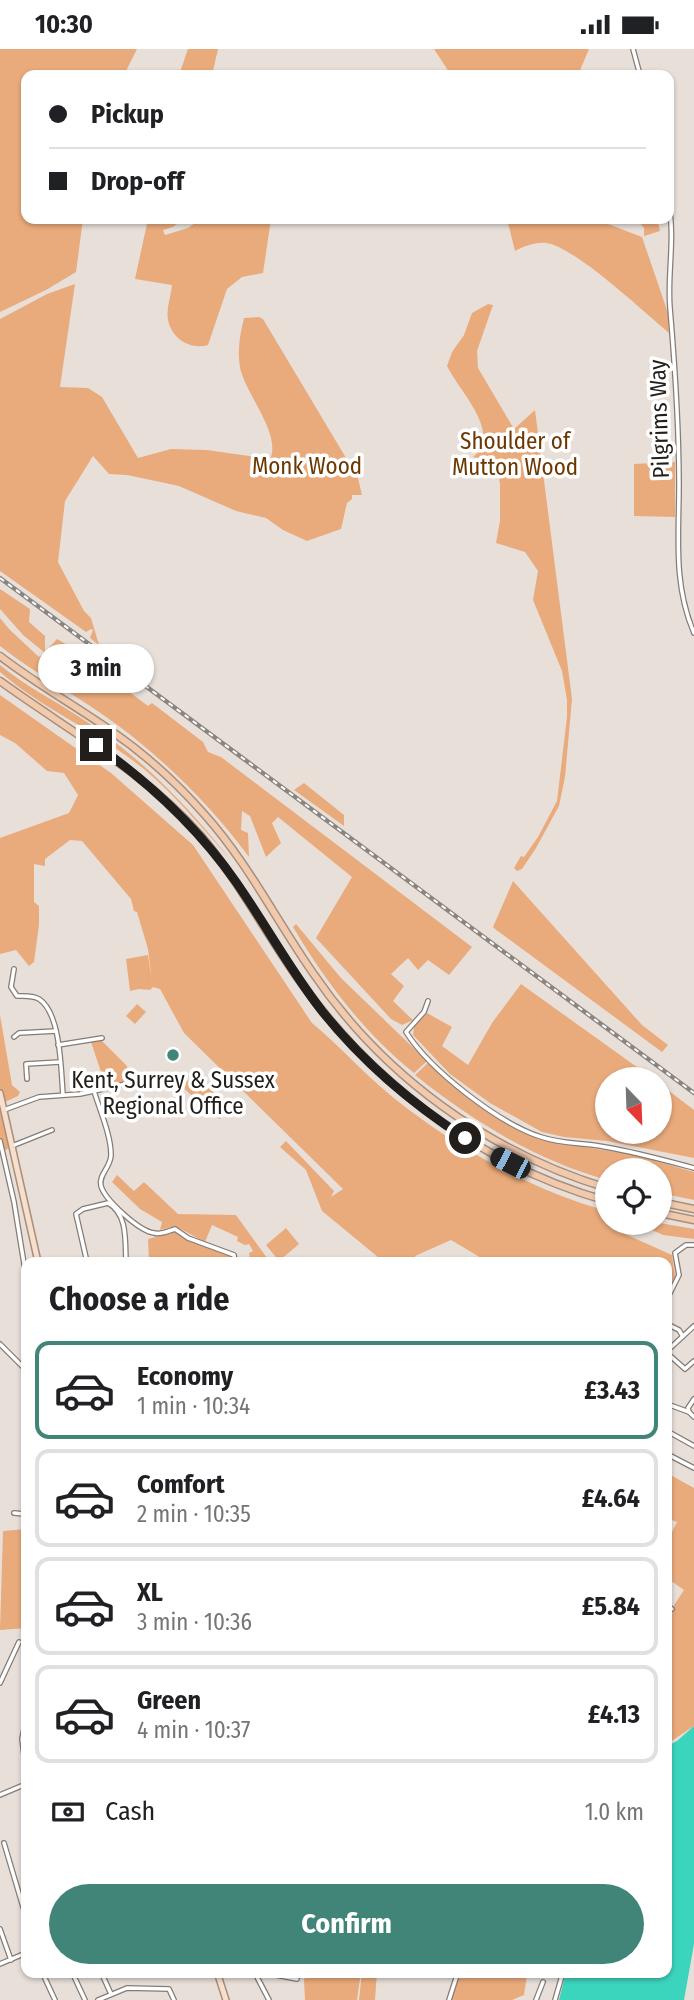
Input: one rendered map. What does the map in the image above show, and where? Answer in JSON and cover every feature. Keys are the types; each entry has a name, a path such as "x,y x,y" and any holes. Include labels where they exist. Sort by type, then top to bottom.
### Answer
{"highway":[{"path":"0,656 127,742 190,799 229,842 332,999 375,1048 413,1083 456,1116 494,1140 544,1165 595,1184"},
{"path":"0,681 120,762 177,811 230,873 321,1010 360,1053 400,1091 449,1127 493,1154 553,1182 595,1197"},
{"path":"672,1204 694,1209"},
{"path":"672,1215 694,1220"}],"main road":[{"path":"0,1093 36,1257"},
{"path":"219,1978 226,2000"}],"street":[{"path":"633,49 639,70"},
{"name":"Pilgrims Way","path":"671,224 670,307 677,419 679,585 694,633"},
{"path":"15,969 11,987 17,996 34,997 48,1008 56,1031 63,1095"},
{"path":"428,1002 424,1012 406,1033 448,1077 489,1110 519,1128 541,1137 633,1151 694,1168"},
{"path":"14,1037 19,1033 56,1031"},
{"path":"58,1045 102,1038"},
{"path":"27,1079 26,1064 60,1062"},
{"path":"4,1110 39,1097 94,1091 140,1081"},
{"path":"94,1091 111,1150 111,1162 101,1179 101,1186 116,1206 146,1231 158,1234 175,1229 187,1237 234,1257"},
{"path":"12,1146 52,1130"},
{"path":"0,1141 23,1257"},
{"path":"86,1257 76,1214 83,1209 108,1203 122,1218 126,1257"},
{"path":"672,1289 679,1275 675,1254 686,1245 694,1245"},
{"path":"672,1326 680,1330 682,1335"},
{"path":"672,1346 694,1326"},
{"path":"0,1344 21,1365"},
{"path":"672,1357 685,1369 694,1361"},
{"path":"689,1412 688,1408 694,1399"},
{"path":"672,1406 689,1412 694,1417"},
{"path":"672,1434 694,1445"},
{"path":"672,1457 694,1468"},
{"path":"14,1513 21,1513"},
{"path":"0,1683 19,1642"},
{"path":"0,1793 21,1786"},
{"path":"4,1843 21,1900"},
{"path":"0,1929 11,1960"},
{"path":"0,1964 21,1955"},
{"path":"45,1978 55,2000"},
{"path":"75,1978 85,2000"},
{"path":"104,1978 111,1994"},
{"path":"260,1978 269,2000"},
{"path":"288,1978 297,1979"},
{"path":"449,2000 456,1978"},
{"path":"555,2000 561,1978"},
{"path":"536,2000 543,1982"},
{"path":"98,2000 128,1987 167,1988 172,1992 174,2000"},
{"path":"534,1990 540,1992"}],"green space":[{"path":"0,49 137,49 126,70 21,70 21,224 82,224 76,272 0,312"},
{"path":"188,49 218,49 213,70 181,70"},
{"path":"434,49 589,49 580,70 448,70"},
{"path":"147,224 177,224 163,230 165,235 194,224 270,224 263,273 242,277 227,289 208,345 188,344 173,333 168,316 172,285 135,279"},
{"path":"508,224 608,224 642,237 668,313 669,333 591,268 558,247 538,243 515,251"},
{"path":"641,224 658,224 660,231 644,236"},
{"name":"Monk Wood","path":"75,284 60,387 88,388 102,397 138,458 171,449 207,450 270,459 272,449 267,425 243,377 239,361 244,318 259,317 263,319 358,478 362,495 352,495 352,499 347,503 341,529 307,541 283,530 266,518 236,511 179,486 109,474 93,456 65,501 58,562 84,611 91,618 99,645 90,638 93,630 86,632 0,571 0,319 47,294"},
{"name":"Shoulder of Mutton Wood","path":"488,304 493,305 477,351 478,368 514,429 535,410 572,699 565,777 559,806 536,848 522,869 517,871 514,868 538,837 557,801 567,700 562,671 533,600 538,571 525,552 496,543 500,521 498,473 487,459 473,457 484,447 481,425 472,405 447,366 452,352 464,335 472,313"},
{"path":"675,462 675,517 634,516 634,464"},
{"path":"0,589 30,609 29,622 45,636 45,652 57,639 80,652 148,706 152,703 203,742 208,752 221,757 472,947 449,975 428,960 418,970 408,958 391,974 404,986 393,1001 413,1020 402,1025 391,1019 316,938 352,877 278,817 272,823 281,843 266,857 250,816 242,811 241,830 248,833 249,857 205,804 156,756 105,716 0,646 0,618 39,657 45,653 23,635 0,609"},
{"path":"0,665 103,733 143,765 179,800 230,859 152,776 115,748 18,686 0,672"},
{"path":"0,695 111,773 193,845 312,1023 374,1081 419,1117 469,1151 523,1179 595,1207 595,1235 627,1235 672,1255 675,1276 672,1283 672,1257 480,1257 451,1240 415,1257 378,1257 322,1211 306,1170 280,1147 286,1141 334,1191 331,1197 343,1189 184,1033 160,989 153,987 150,990 130,991 126,959 148,955 152,981 148,949 137,912 134,911 131,899 82,841 70,840 45,859 45,866 34,864 34,902 39,906 39,925 34,962 29,966 16,950 0,954 0,838 69,813 78,795 64,773 47,771 15,743 0,735"},
{"path":"304,783 344,815 344,826 294,790"},
{"path":"513,881 642,1025 668,1045 662,1052 493,927"},
{"path":"296,924 341,978 427,1061 414,1073 379,1041 347,1006 305,947 293,927"},
{"path":"521,984 637,1067 595,1067 595,1140 542,1132 490,1103 450,1074 413,1035 414,1027 427,1013 452,1027 442,1046 468,1065 492,1023"},
{"path":"137,1004 146,1012 135,1024 126,1016"},
{"path":"0,1015 12,1085 20,1092 18,1096 5,1102 0,1089"},
{"path":"101,1040 126,1065 135,1080 106,1087 91,1042"},
{"path":"429,1062 444,1078 493,1115 540,1140 645,1158 595,1158 595,1176 580,1172 530,1150 482,1123 415,1075"},
{"path":"201,1080 229,1108 220,1119 176,1081"},
{"path":"672,1093 694,1110 694,1158 627,1145 672,1145"},
{"path":"4,1110 12,1146 4,1151 0,1141 0,1112"},
{"path":"672,1166 694,1172 694,1200 672,1195"},
{"path":"117,1175 134,1191 144,1182 178,1214 236,1215 266,1257 250,1257 249,1253 253,1251 249,1244 237,1241 238,1237 212,1225 205,1242 175,1226 160,1230 162,1222 140,1209 112,1182"},
{"path":"672,1225 694,1229 694,1239 663,1235 672,1235"},
{"path":"286,1228 299,1244 284,1257 276,1257 266,1245"},
{"path":"174,1232 233,1257 149,1257 148,1239"},
{"path":"672,1476 694,1488 694,1726 672,1741 672,1608 684,1590 672,1582 672,1532 677,1522 672,1520"},
{"path":"21,1529 21,1628 0,1630 3,1531"},
{"path":"360,1978 357,2000 305,2000 304,1980"},
{"path":"361,1978 377,1978 375,2000 359,2000"},
{"path":"458,1978 527,1978 524,1995 512,2000 450,2000"}],"shaded area":[{"path":"694,1726 694,1944 684,2000 559,2000 564,1978 672,1978 672,1744"}],"railway":[{"path":"0,578 694,1093"}],"place":[{"name":"Kent, Surrey & Sussex Regional Office","path":"173,1055"}],"route":[{"path":"96,745 148,784 200,835 237,883 302,984 332,1023 360,1053 421,1108 465,1138"}]}
